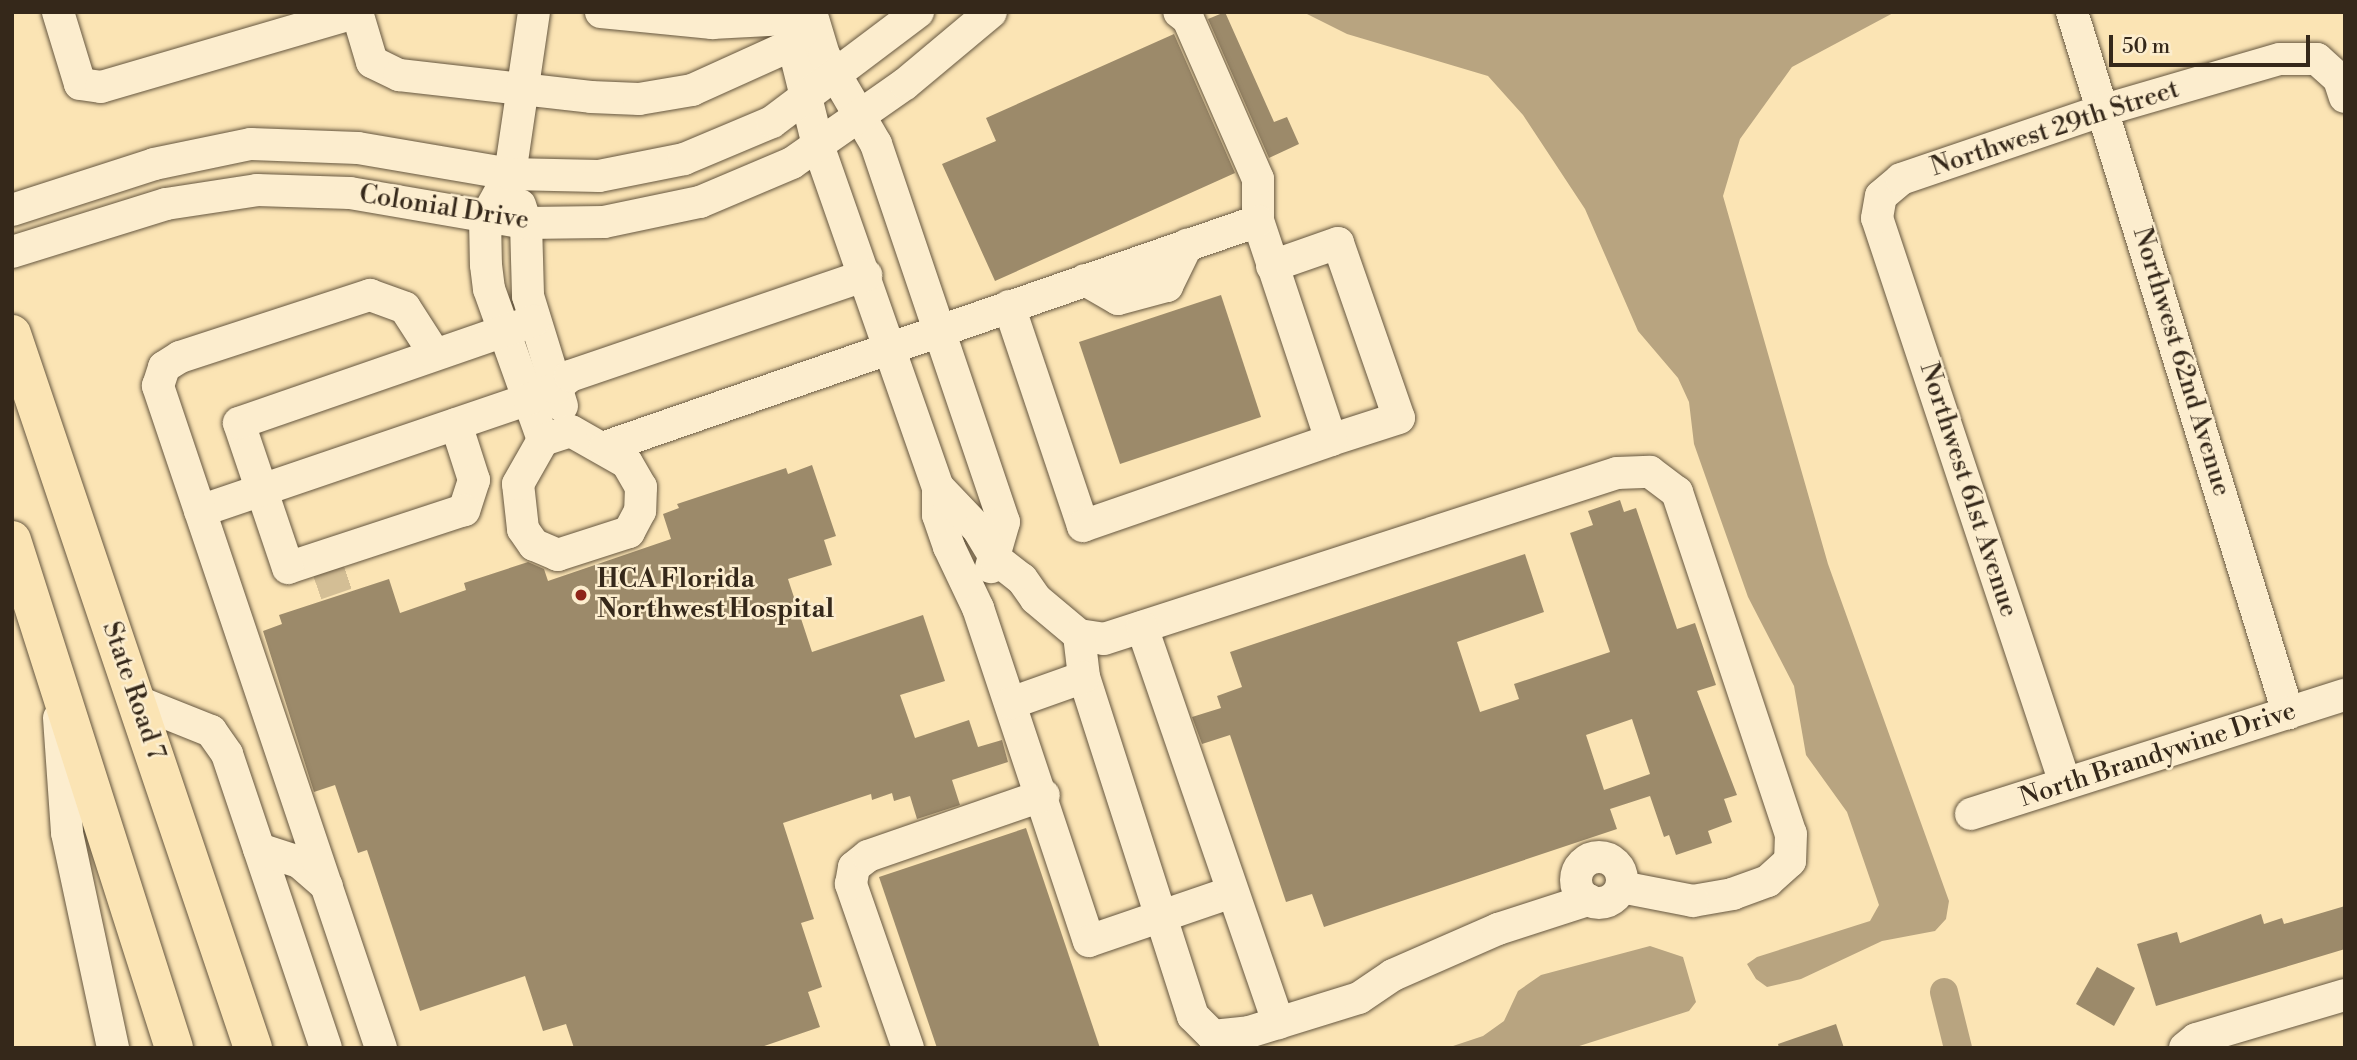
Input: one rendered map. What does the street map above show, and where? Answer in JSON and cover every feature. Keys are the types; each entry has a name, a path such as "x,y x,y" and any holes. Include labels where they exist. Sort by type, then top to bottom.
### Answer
{"main road":[{"name":"State Road 7","path":"12,334 253,1048"},
{"path":"12,540 174,1048"}],"street":[{"path":"58,12 80,84 119,84 357,12 372,61 399,75 523,90 639,99 679,92 803,21"},
{"path":"534,12 510,174 485,219 488,289 519,325 557,435"},
{"path":"601,12 712,23 803,21"},
{"name":"Colonial Drive","path":"12,210 154,164 251,144 358,148 510,174 598,176 684,159 772,122 835,78 918,12"},
{"name":"Colonial Drive","path":"12,253 166,204 257,190 350,193 485,219 526,223 604,222 700,202 792,163 860,115 991,12"},
{"path":"1179,12 1188,19 1258,179 1258,221 1331,440"},
{"name":"Northwest 62nd Avenue","path":"2072,12 2288,713"},
{"path":"803,21 876,144 937,331 1004,522 996,559 981,589 978,608"},
{"path":"803,21 807,99 818,145 866,275 938,487 938,515 948,547 978,608 1012,703 1044,795 1089,941 1232,892"},
{"name":"Northwest 29th Street","path":"1881,196 1901,178 2104,110 2280,60 2317,59 2339,79 2345,97"},
{"path":"510,174 526,223 525,269 519,325"},
{"name":"Northwest 61st Avenue","path":"1881,196 1877,218 2065,783"},
{"path":"605,447 1258,221"},
{"path":"1009,306 1083,526 1399,418 1338,243 1272,266"},
{"path":"200,511 543,393 570,376 866,275"},
{"path":"382,1048 158,386 164,367 180,357 370,295 405,308 433,353"},
{"path":"316,584 304,582 288,568 252,493 239,423 519,325"},
{"path":"288,568 464,510 474,480 456,424"},
{"path":"557,435 605,447 627,463 641,487 640,511 629,532 558,555 534,544 523,530 518,509 517,484 557,435"},
{"path":"938,487 978,529 996,559 1079,635 1104,639 1617,473 1650,472 1677,492 1791,834 1790,861 1768,881 1733,894 1693,901 1621,887 1608,901 1588,900 1497,929 1393,975 1359,998 1278,1023 1213,1036 1193,1016 1084,677 1079,635"},
{"path":"353,571 362,564 369,541"},
{"path":"1142,627 1278,1023"},
{"path":"1012,703 1084,677"},
{"path":"57,682 66,833 113,1048"},
{"name":"North Brandywine Drive","path":"1971,814 2345,695"},
{"path":"136,701 211,731 227,754 326,1048"},
{"path":"227,754 274,730"},
{"path":"908,1048 851,884 854,867 868,856 1044,795"},
{"path":"259,849 299,862 327,886"},
{"path":"2185,1048 2196,1039 2345,995"}],"shaded area":[{"path":"1303,12 1895,12 1792,67 1740,139 1723,196 1828,564 1949,901 1946,919 1935,931 1882,941 1801,979 1767,987 1756,979 1747,964 1757,957 1870,921 1879,905 1847,812 1806,755 1794,686 1748,597 1694,444 1689,402 1678,378 1638,331 1585,209 1523,115 1488,76 1347,34"},
{"path":"1650,946 1683,957 1696,1002 1689,1011 1573,1048 1447,1048 1483,1036 1504,1021 1518,991 1541,975"}],"building":[{"path":"1225,12 1274,122 1287,117 1299,144 1269,158 1208,19"},
{"path":"1174,34 1235,173 995,281 942,164 996,141 986,118"},
{"path":"1221,295 1261,417 1120,464 1079,342"},
{"path":"812,465 836,536 824,540 832,565 788,579 812,652 923,615 945,681 900,695 915,738 969,720 978,747 1002,740 1008,762 952,780 960,805 917,819 910,796 894,801 892,793 872,800 871,794 783,823 814,919 801,923 822,987 808,992 820,1027 758,1048 574,1048 566,1024 543,1031 525,976 420,1011 367,850 358,853 335,785 314,792 263,631 282,624 279,615 389,579 400,613 466,590 464,583 528,562 544,569 548,581 671,539 663,514 679,508 677,504 786,468 788,474"},
{"path":"1620,500 1624,512 1636,508 1677,629 1695,623 1716,685 1697,691 1737,795 1724,799 1732,822 1708,831 1712,843 1676,855 1669,835 1664,837 1650,796 1610,809 1617,829 1324,927 1312,894 1286,902 1230,735 1202,744 1192,717 1221,708 1217,696 1242,687 1230,652 1525,554 1544,612 1457,642 1480,712 1519,699 1514,684 1610,652 1570,533 1593,525 1588,511","holes":["1632,719 1650,774 1604,790 1586,735"]},
{"path":"1026,828 1100,1048 937,1048 879,877"},
{"path":"2345,906 2345,949 2156,1006 2137,944 2177,932 2180,943 2261,914 2264,924 2282,918 2284,924"},
{"path":"2097,967 2135,988 2114,1026 2076,1004"},
{"path":"1836,1024 1844,1048 1779,1048 1778,1044"}],"waterway":[{"path":"1944,992 1958,1048"}],"tunnel":[{"path":"316,584 353,571"}],"place":[{"name":"HCA Florida Northwest Hospital","path":"581,595"}]}
